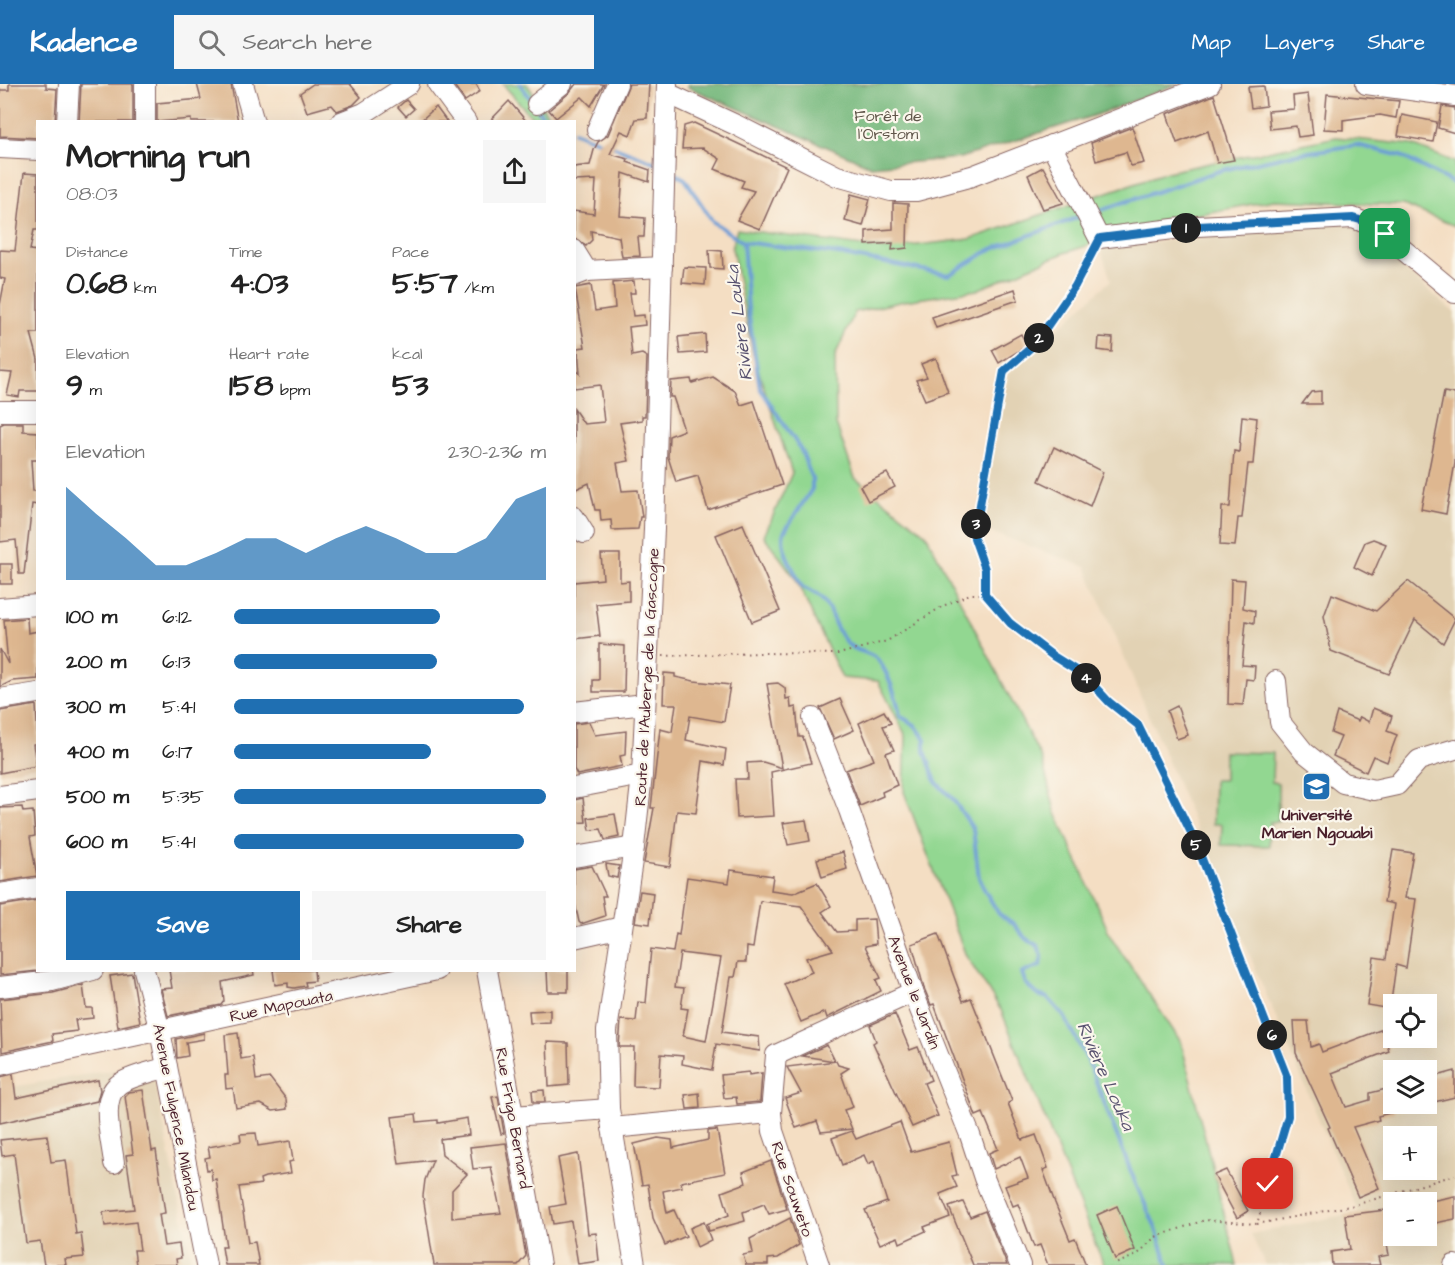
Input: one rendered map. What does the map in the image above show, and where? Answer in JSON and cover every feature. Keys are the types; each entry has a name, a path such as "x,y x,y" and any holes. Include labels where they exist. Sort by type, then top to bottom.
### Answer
{"street":[{"path":"67,120 69,84"},
{"path":"145,84 145,120"},
{"path":"243,84 253,120"},
{"path":"438,84 465,120"},
{"path":"537,104 562,84"},
{"path":"597,130 617,84"},
{"path":"667,89 837,176 891,190 916,191 972,176 1210,84"},
{"path":"1366,84 1413,87 1455,96"},
{"path":"352,120 368,117 396,87"},
{"name":"Route de l'Auberge de la Gascogne","path":"635,1265 610,1118 608,1031 642,775 667,89"},
{"path":"1051,145 1100,238 1209,226 1353,218 1376,227 1455,293"},
{"path":"0,148 36,150"},
{"path":"576,258 580,273 662,267"},
{"path":"0,411 36,411"},
{"path":"0,608 36,605"},
{"path":"1276,681 1280,722 1304,752 1343,783 1374,790 1396,785 1419,760 1455,749"},
{"path":"0,699 36,693"},
{"path":"576,712 645,704"},
{"name":"Avenue le Jardin","path":"813,718 849,810 913,992 1020,1265"},
{"path":"576,788 642,775"},
{"path":"0,796 36,791"},
{"path":"576,857 634,847"},
{"path":"0,894 36,888"},
{"path":"576,938 622,927"},
{"path":"0,987 79,972"},
{"name":"Avenue Fulgence Milandou","path":"145,972 160,1031 206,1265"},
{"name":"Rue Mapouata","path":"0,1065 160,1031 374,978 421,972"},
{"name":"Rue Frigo Bernard","path":"488,972 540,1265"},
{"name":"Rue Souweto","path":"819,1265 780,1152 771,1113 776,1055 913,992"},
{"path":"114,1163 108,1103 111,1092 119,1084 167,1066"},
{"path":"513,1116 610,1118 771,1113"}],"path":[{"path":"1100,238 1075,286 1035,344 1004,371 974,538 985,569 985,594 1010,623 1053,656 1085,676 1109,702 1138,725 1195,841 1287,1077 1288,1116 1257,1224"},
{"path":"648,657 762,653 839,654 887,641 944,606 970,594 985,594"},
{"path":"1113,1265 1137,1255 1155,1237 1205,1220 1257,1224 1275,1222 1355,1205 1455,1175"}],"shaded area":[{"name":"Université Marien Ngouabi","path":"1350,223 1455,313 1455,1265 1265,1265 1251,1234 1358,1212 1086,567 980,528 1008,374 1111,280 1100,247"},
{"path":"151,1064 192,1263 0,1265 0,1089"}],"green space":[{"path":"503,84 527,84 550,118 559,120 534,120"},
{"name":"Forêt de l'Orstom","path":"688,84 1177,84 1102,113 960,158 871,166 688,87"},
{"path":"1336,137 1412,145 1455,162 1455,226 1403,205 1274,200 1168,220 1064,253 977,290 904,301 855,312 835,356 836,424 855,478 926,534 1042,760 1055,811 1111,937 1181,1042 1237,1265 1104,1265 1001,1010 966,956 904,792 906,736 878,681 842,678 795,578 764,536 792,473 753,354 732,248 737,229 884,249 970,239 1167,172"},
{"path":"1224,752 1273,753 1272,782 1278,783 1278,822 1270,822 1269,846 1221,845 1222,824 1213,824 1214,780 1224,780"}],"building":[{"path":"9,84 46,84 46,88 57,89 55,120 36,120 36,138 0,136 0,90 9,90"},
{"path":"81,84 133,84 133,120 79,120"},
{"path":"197,84 231,84 238,120 157,120 157,103 201,99"},
{"path":"313,84 350,84 361,97 353,105 337,111 332,105 307,112 300,93"},
{"path":"453,84 476,84 480,91 465,101"},
{"path":"576,84 604,84 591,106 582,97 556,118 549,110"},
{"path":"629,84 649,84 647,118 636,119 630,135 621,131 610,154 628,159 627,162 650,170 649,182 623,173 620,216 645,218 644,237 638,237 640,256 622,257 619,237 591,231 592,240 586,246 576,239 576,211 594,214 596,180 576,181 576,167 590,165 598,142 608,135"},
{"path":"1264,86 1266,106 1251,108 1248,87"},
{"path":"1308,94 1313,135 1298,137 1296,126 1270,129 1268,111 1294,109 1293,96"},
{"path":"1327,94 1399,101 1396,118 1380,115 1343,120 1343,130 1324,129"},
{"path":"1214,95 1234,160 1217,163 1208,131 1177,143 1167,114"},
{"path":"406,100 414,109 406,116 398,107"},
{"path":"509,101 525,120 491,120"},
{"path":"1442,106 1455,108 1455,133 1438,128"},
{"path":"436,107 446,120 421,120"},
{"path":"1402,115 1437,122 1433,142 1398,136"},
{"path":"694,123 787,167 760,229 737,220 754,191 741,187 744,181 715,169 720,159 703,148 682,149 684,126"},
{"path":"1132,127 1144,163 1131,166 1126,152 1096,161 1091,143"},
{"path":"1043,167 1063,203 1043,209 1028,175"},
{"path":"24,173 36,174 36,230 34,230 30,250 36,251 36,333 31,333 36,352 36,391 20,391 19,397 7,395 12,373 0,372 0,305 5,279 0,278 0,250 15,251"},
{"path":"851,194 870,199 863,226 845,221"},
{"path":"893,203 908,204 907,248 892,250 893,243 866,245 866,231 893,229"},
{"path":"709,250 722,251 723,269 710,268"},
{"path":"684,267 706,268 705,285 682,283"},
{"path":"634,281 635,293 630,293 633,316 644,315 645,325 629,327 632,356 642,354 647,357 645,416 642,416 642,420 620,423 629,461 617,463 622,491 638,490 642,517 640,517 638,529 612,530 611,520 601,521 600,510 595,510 589,483 576,489 576,412 584,424 604,422 600,385 576,388 576,370 580,374 578,348 585,347 576,288 591,285 595,311 615,308 613,283"},
{"path":"1015,289 1018,300 936,328 932,317"},
{"path":"705,334 706,352 680,354 678,337"},
{"path":"1021,334 1027,346 999,363 992,350"},
{"path":"1099,337 1113,338 1112,352 1098,350"},
{"path":"936,358 948,392 925,400 916,380 927,377 921,364"},
{"path":"713,377 735,391 741,405 754,401 782,485 708,510 698,476 676,482 668,457 669,436 684,430 673,397 670,397 671,381 691,379 692,383"},
{"path":"1321,391 1321,404 1302,404 1311,392"},
{"path":"1444,392 1455,394 1455,463 1446,514 1421,509"},
{"path":"1242,416 1257,418 1253,464 1248,464 1242,518 1238,518 1235,546 1220,545 1222,507 1230,507 1234,451 1239,452"},
{"path":"23,423 23,431 36,432 36,460 31,460 36,505 32,504 24,574 19,574 16,540 0,542 0,425"},
{"path":"1054,447 1103,472 1090,506 1039,481"},
{"path":"887,473 895,487 868,501 860,486"},
{"path":"743,524 780,611 752,622 716,535"},
{"path":"1373,539 1386,544 1372,576 1354,567 1365,542"},
{"path":"601,554 620,554 620,582 629,581 629,601 596,604 600,636 576,639 576,582 603,579"},
{"path":"0,564 12,564 12,584 0,584"},
{"path":"1231,579 1245,580 1243,608 1255,611 1254,623 1246,621 1242,665 1255,666 1254,680 1246,679 1243,705 1228,704"},
{"path":"1408,581 1455,619 1443,643 1415,620 1389,674 1331,651 1324,616 1332,594 1376,611"},
{"path":"27,618 28,633 36,631 36,679 12,681 0,687 0,649 8,664 4,620"},
{"path":"599,644 625,646 624,692 593,692 593,680 599,680"},
{"path":"664,673 675,674 675,677 694,681 730,685 724,722 690,716 686,740 726,749 724,765 703,761 696,813 677,811 670,867 644,863 654,808 651,808 660,729 672,732 676,704 663,704"},
{"path":"778,683 785,688 786,699 790,698 791,708 796,707 799,737 803,737 811,763 771,772 774,816 737,818 735,779 748,779 747,763 763,762 782,768 767,684"},
{"path":"840,699 854,730 834,739 820,708"},
{"path":"36,705 36,743 33,744 36,766 0,773 0,711"},
{"path":"1177,706 1188,735 1177,739 1167,711"},
{"path":"1373,708 1392,716 1387,731 1397,735 1387,762 1373,756 1366,772 1333,756 1341,737 1331,733 1337,712 1358,721 1360,717 1369,722"},
{"path":"884,711 891,723 883,726 894,750 886,753 897,785 882,792 883,796 860,806 846,770 874,760 859,723"},
{"path":"589,722 595,735 626,731 625,755 620,756 622,766 577,775 576,724"},
{"path":"583,798 586,822 576,823 576,800"},
{"path":"22,807 23,812 33,811 35,836 30,837 36,876 0,882 0,808"},
{"path":"615,814 619,837 605,840 601,829 590,830 588,818"},
{"path":"806,820 810,841 788,845 783,823"},
{"path":"1393,850 1413,853 1405,898 1416,899 1406,968 1396,965 1392,994 1383,994 1383,1008 1367,1005 1374,957 1386,959 1394,904 1384,902"},
{"path":"843,852 847,869 822,877 817,859"},
{"path":"606,864 619,866 617,878 608,876"},
{"path":"592,866 606,896 602,896 605,916 581,924 576,908 576,869"},
{"path":"731,870 773,876 771,890 793,893 817,883 831,906 822,912 837,932 855,931 855,920 874,919 876,944 865,946 881,978 876,980 881,991 827,1018 825,1012 801,1022 784,984 812,972 806,958 833,950 801,906 760,901 753,948 747,947 746,962 738,962 735,977 731,977 722,1032 759,1037 760,1051 716,1044 712,1070 682,1064 683,1056 661,1054 659,1087 633,1086 634,1047 619,1047 621,1020 636,1021 638,1002 646,1003 651,949 673,952 676,934 679,935 687,877 729,883","holes":["680,953 721,958 706,1041 683,1036 688,1009 681,1008 684,988 675,987"]},
{"path":"640,891 653,893 650,924 635,922"},
{"path":"36,900 36,971 0,975 0,906"},
{"path":"938,934 963,1001 971,998 1012,1101 1008,1103 1022,1140 1036,1135 1048,1168 1043,1170 1055,1203 1070,1240 1075,1238 1086,1265 1048,1265 1040,1245 1034,1247 1018,1204 1013,1206 1005,1186 1028,1178 1020,1157 994,1169 989,1153 998,1149 983,1113 976,1116 934,1004 931,1005 924,988 912,944"},
{"path":"169,972 253,972 254,975 222,982 224,1001 221,1005 168,1016 161,989 172,988"},
{"path":"273,972 314,972 315,981 305,982 306,986 288,987 288,983 275,985"},
{"path":"547,972 568,972 568,992 548,992"},
{"path":"132,973 140,1022 118,1027 110,976"},
{"path":"83,985 86,1008 92,1008 93,1018 75,1020 77,1031 52,1034 53,1041 2,1052 0,999 53,993"},
{"path":"550,1010 550,1022 530,1023 529,1011"},
{"path":"895,1014 910,1050 918,1047 931,1080 924,1083 938,1116 912,1127 873,1043 876,1041 870,1025"},
{"path":"1294,1021 1308,1021 1311,1047 1319,1044 1322,1052 1383,1029 1383,1048 1388,1048 1389,1051 1332,1073 1346,1107 1370,1100 1370,1093 1383,1090 1383,1114 1386,1114 1378,1116 1379,1120 1353,1127 1379,1188 1358,1197 1328,1128 1330,1127 1296,1053"},
{"path":"204,1033 204,1039 186,1042 188,1056 177,1058 176,1039"},
{"path":"238,1033 241,1059 253,1057 256,1080 270,1078 286,1099 287,1109 273,1111 261,1104 236,1108 233,1088 226,1089 225,1075 228,1075 225,1035"},
{"path":"547,1042 568,1043 569,1085 549,1087"},
{"path":"827,1045 835,1061 802,1056"},
{"path":"836,1061 838,1065 849,1068 841,1073 853,1107 844,1110 852,1129 821,1132 817,1121 796,1128 785,1098 801,1093 787,1067"},
{"path":"1455,1071 1455,1097 1437,1101 1437,1076"},
{"path":"749,1072 749,1075 762,1073 760,1102 737,1104 736,1097 724,1098 721,1075"},
{"path":"13,1074 16,1098 98,1080 100,1090 97,1101 0,1123 0,1077"},
{"path":"143,1090 152,1151 156,1150 165,1213 159,1214 164,1246 179,1244 181,1258 176,1259 177,1265 136,1265 134,1250 140,1250 136,1222 105,1226 103,1212 134,1209 126,1155 133,1154 125,1096 129,1092"},
{"path":"544,1090 545,1102 533,1102 532,1091"},
{"path":"699,1093 700,1108 687,1109 685,1095"},
{"path":"498,1096 504,1133 501,1134 492,1097"},
{"path":"416,1114 417,1122 438,1120 438,1123 467,1118 469,1135 440,1139 442,1154 467,1174 452,1190 452,1218 501,1213 491,1167 473,1169 470,1147 506,1143 526,1256 518,1265 434,1265 423,1196 425,1180 433,1160 399,1164 392,1117"},
{"path":"900,1122 911,1152 949,1142 957,1175 952,1176 957,1187 940,1194 950,1217 924,1227 926,1231 900,1243 898,1237 880,1244 865,1210 887,1202 874,1161 868,1164 864,1155 842,1165 832,1138 852,1131 856,1139"},
{"path":"717,1130 725,1173 681,1182 682,1187 663,1191 667,1213 674,1210 686,1236 665,1245 653,1218 648,1184 642,1185 634,1144 658,1138 672,1140 673,1148 708,1140 708,1131"},
{"path":"256,1133 258,1146 290,1141 293,1161 289,1162 291,1173 265,1177 260,1179 261,1184 239,1187 248,1243 255,1242 259,1265 225,1265 222,1247 226,1247 216,1179 212,1180 211,1169 207,1170 205,1158 210,1157 208,1147 241,1141 240,1134"},
{"path":"47,1135 51,1162 66,1160 76,1234 81,1233 84,1257 65,1259 66,1265 44,1265 40,1241 26,1243 14,1154 2,1156 0,1140"},
{"path":"578,1154 588,1234 596,1233 599,1261 578,1264 571,1221 553,1224 550,1207 566,1204 558,1158"},
{"path":"771,1161 787,1209 769,1214 764,1204 743,1212 745,1221 709,1231 707,1224 729,1215 722,1192 746,1183 743,1172"},
{"path":"1226,1170 1248,1211 1237,1218 1214,1175"},
{"path":"1455,1196 1455,1219 1437,1223 1437,1200"},
{"path":"963,1202 970,1217 985,1211 1007,1265 973,1265 949,1207"},
{"path":"1117,1206 1135,1250 1115,1259 1097,1215"},
{"path":"1383,1210 1383,1246 1387,1246 1389,1255 1378,1257 1380,1265 1332,1265 1331,1252 1350,1249 1345,1215"},
{"path":"790,1218 799,1245 778,1258 768,1259 768,1265 746,1265 743,1255 753,1253 750,1239"},
{"path":"704,1222 711,1240 697,1247 690,1228"}],"waterway":[{"name":"Rivière Louka","path":"520,84 532,101"},
{"name":"Rivière Louka","path":"538,110 546,120"},
{"name":"Rivière Louka","path":"576,133 603,143"},
{"name":"Rivière Louka","path":"610,145 659,164"},
{"path":"1092,213 1219,171 1289,155 1357,145 1401,156 1455,184"},
{"name":"Rivière Louka","path":"671,171 685,179 713,222 743,242 748,310 760,388 801,450 812,479 812,489 784,532 783,539 788,560 802,587 813,592 826,604 846,642 853,648 875,657 882,665 892,687 900,716 915,725 925,739 925,751 936,782 953,799 973,829 979,878 985,891 999,914 1014,924 1025,938 1038,946 1042,956 1040,966 1022,973 1026,984 1038,995 1048,998 1064,1016 1088,1061 1135,1182 1155,1226 1168,1265"},
{"path":"743,242 838,254 949,275 990,250 1082,216"}],"place":[{"name":"Université Marien Ngouabi","path":"1317,786"}],"route":[{"path":"1268,1184 1288,1116 1287,1077 1281,1056 1195,841 1138,725 1109,702 1085,676 1053,656 1010,623 985,594 985,569 974,538 1004,371 1035,344 1075,286 1100,238 1198,226 1353,218 1367,222 1385,234"}]}
